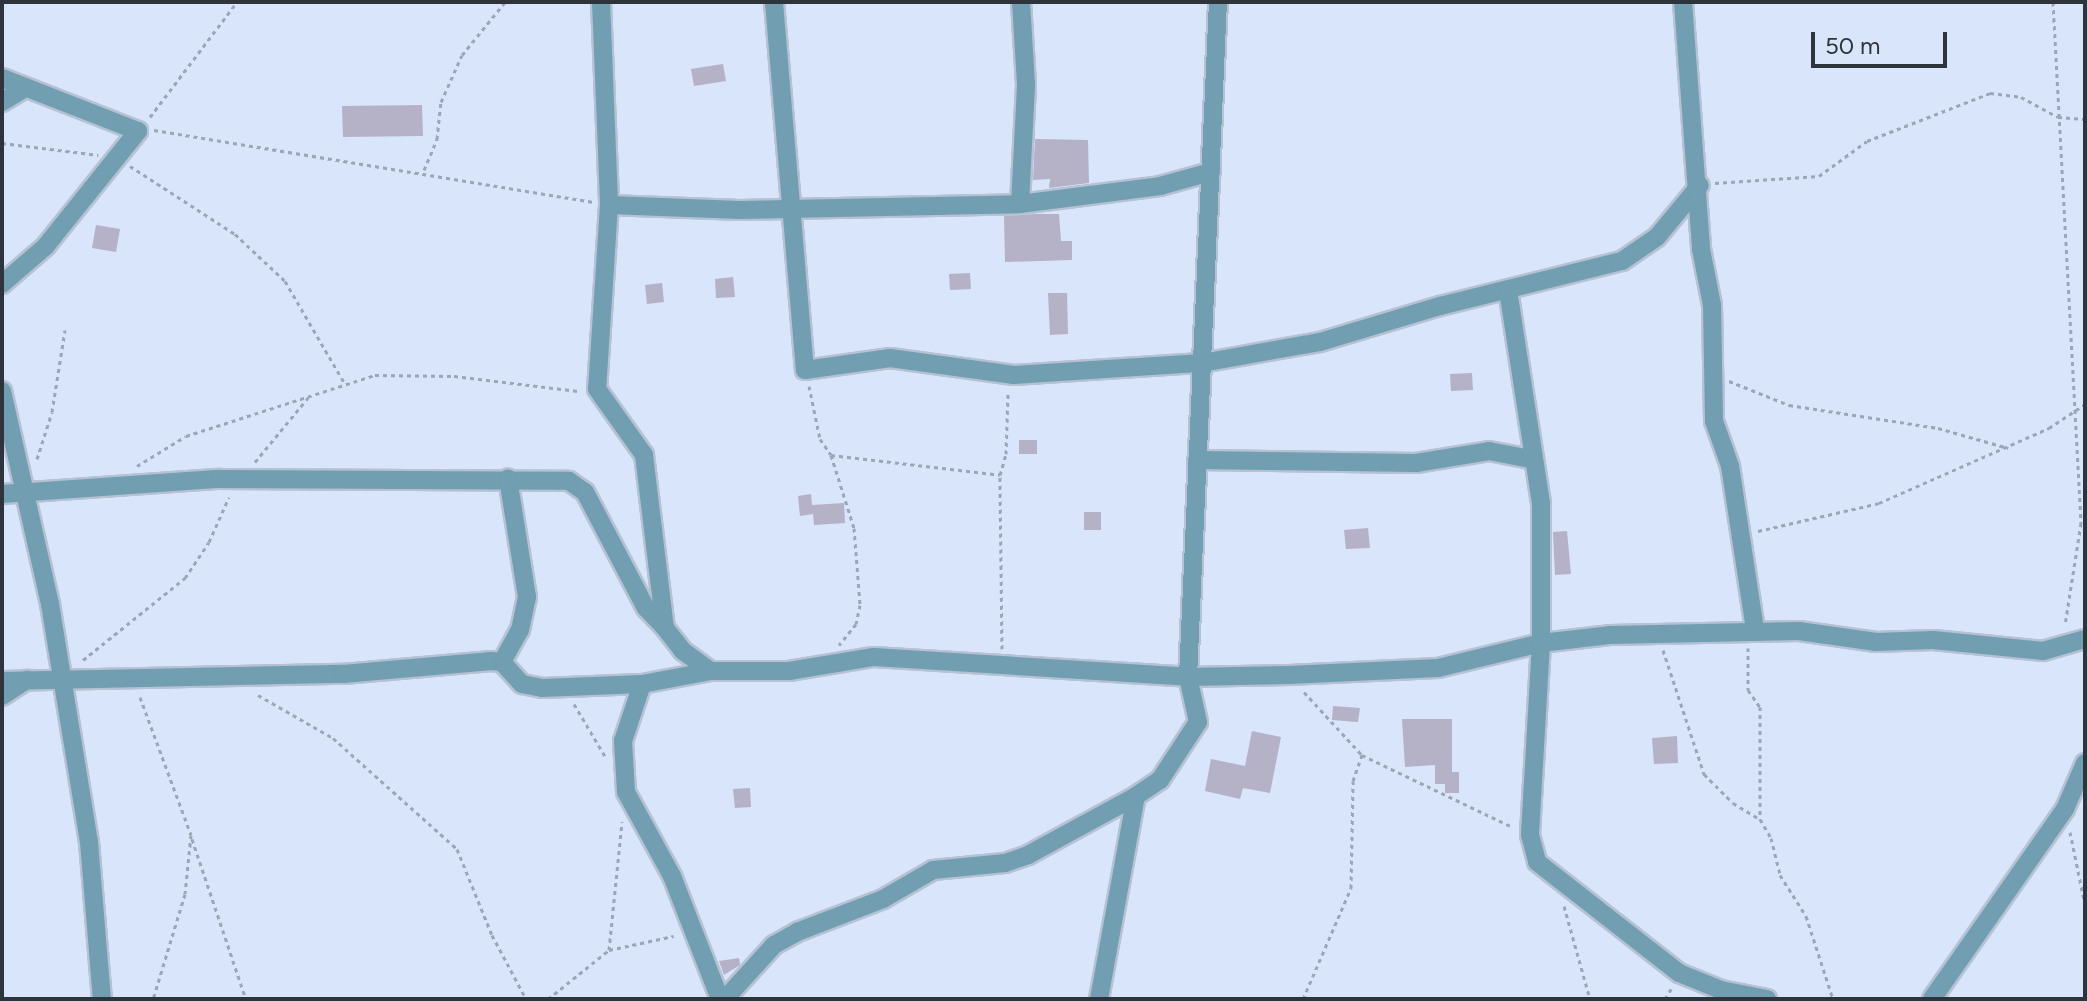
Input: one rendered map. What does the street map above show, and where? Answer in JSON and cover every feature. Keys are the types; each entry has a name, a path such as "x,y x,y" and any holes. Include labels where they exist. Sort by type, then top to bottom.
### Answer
{"street":[{"path":"601,2 609,205 597,389 644,455 665,628"},
{"path":"774,2 789,210 805,370 890,358 1014,375 1202,363 1320,342 1622,261 1643,251 1700,185"},
{"path":"1020,204 1026,84 1021,2"},
{"path":"642,684 623,741 626,792 672,876 723,999 774,945 797,932 883,899 933,870 1005,863 1028,855 1160,780 1198,722 1188,677 1218,2"},
{"path":"1683,2 1700,185 1701,249 1712,305 1710,377 1714,421 1730,466 1755,630"},
{"path":"2,78 22,90 138,131 46,246 2,284"},
{"path":"2,102 22,90"},
{"path":"609,205 789,210 1020,204 1160,186 1211,172"},
{"path":"1508,290 1531,459 1541,503 1541,643 1530,835 1537,862 1558,883 1679,973 1721,990 1767,999"},
{"path":"2,391 27,493 89,842 102,999"},
{"path":"1197,460 1416,463 1489,451 1531,459"},
{"path":"2,494 240,479 415,484 508,479 569,481 585,492 646,608 665,628 672,641 711,671"},
{"path":"502,662 520,630 527,597 508,479"},
{"path":"502,662 522,684 564,687 642,684 711,671 789,671 874,657 1002,661 1188,677 1438,668 1541,643 1659,633 1755,630 1876,642 2059,648 2085,639"},
{"path":"2,681 60,676 135,680 343,674 502,662"},
{"path":"2,696 29,678"},
{"path":"1932,999 2065,809 2085,763"},
{"path":"1099,999 1136,796"}],"path":[{"path":"138,131 237,2"},
{"path":"424,170 437,139 441,102 462,55 505,2"},
{"path":"2053,2 2078,409 2079,555 2059,648"},
{"path":"1700,185 1819,176 1867,141 1990,93 2021,97 2058,117 2085,119"},
{"path":"138,131 169,129 424,170 609,205"},
{"path":"2,143 117,157 235,234 285,281 345,384"},
{"path":"27,493 52,412 65,330"},
{"path":"805,370 820,439 831,455 854,528 860,605 856,624 830,654"},
{"path":"104,488 186,436 375,375 454,376 566,393 597,389"},
{"path":"1002,661 1000,475 1014,375"},
{"path":"1710,377 1747,384 1789,405 1938,428 2008,448"},
{"path":"60,676 122,633 185,578 240,479 311,394"},
{"path":"1743,536 1854,511 2008,448 2085,404"},
{"path":"831,455 1000,475"},
{"path":"1755,630 1746,652 1748,690 1760,707 1760,819"},
{"path":"1659,633 1683,723 1704,774 1733,803 1760,819 1771,838 1780,875 1806,916 1833,999"},
{"path":"1289,675 1362,755 1530,835"},
{"path":"135,680 246,999"},
{"path":"564,687 611,766"},
{"path":"253,692 333,738 457,849 492,935 526,999"},
{"path":"1303,999 1351,888 1353,781 1362,755"},
{"path":"609,950 626,792"},
{"path":"2065,809 2085,905"},
{"path":"153,999 185,894 191,835"},
{"path":"1558,883 1590,999"},
{"path":"548,999 609,950 694,932"}],"building":[{"path":"723,64 726,81 694,86 691,69"},
{"path":"422,105 423,136 343,137 342,106"},
{"path":"1035,139 1088,140 1089,183 1049,188 1050,179 1033,180"},
{"path":"1059,214 1061,241 1072,241 1072,260 1005,262 1004,216"},
{"path":"96,225 120,229 116,252 92,248"},
{"path":"970,273 971,289 950,290 949,274"},
{"path":"733,277 735,297 716,298 715,279"},
{"path":"662,283 664,302 647,304 645,285"},
{"path":"1048,293 1067,293 1068,334 1050,335"},
{"path":"1472,373 1473,390 1451,391 1450,374"},
{"path":"1019,440 1037,440 1037,454 1019,454"},
{"path":"811,494 812,505 844,503 845,523 814,525 813,514 800,516 798,496"},
{"path":"1084,512 1101,512 1101,530 1084,530"},
{"path":"1368,528 1370,548 1346,549 1344,530"},
{"path":"1567,531 1571,574 1555,575 1553,532"},
{"path":"1333,706 1360,708 1358,722 1332,720"},
{"path":"1402,719 1452,719 1452,772 1459,772 1459,793 1445,793 1445,784 1435,784 1435,765 1405,767"},
{"path":"1252,731 1281,737 1270,793 1243,788 1240,799 1205,791 1211,759 1245,766"},
{"path":"1677,736 1678,763 1654,764 1652,738"},
{"path":"750,788 751,807 735,808 733,789"},
{"path":"739,958 740,965 724,975 719,961"}]}
